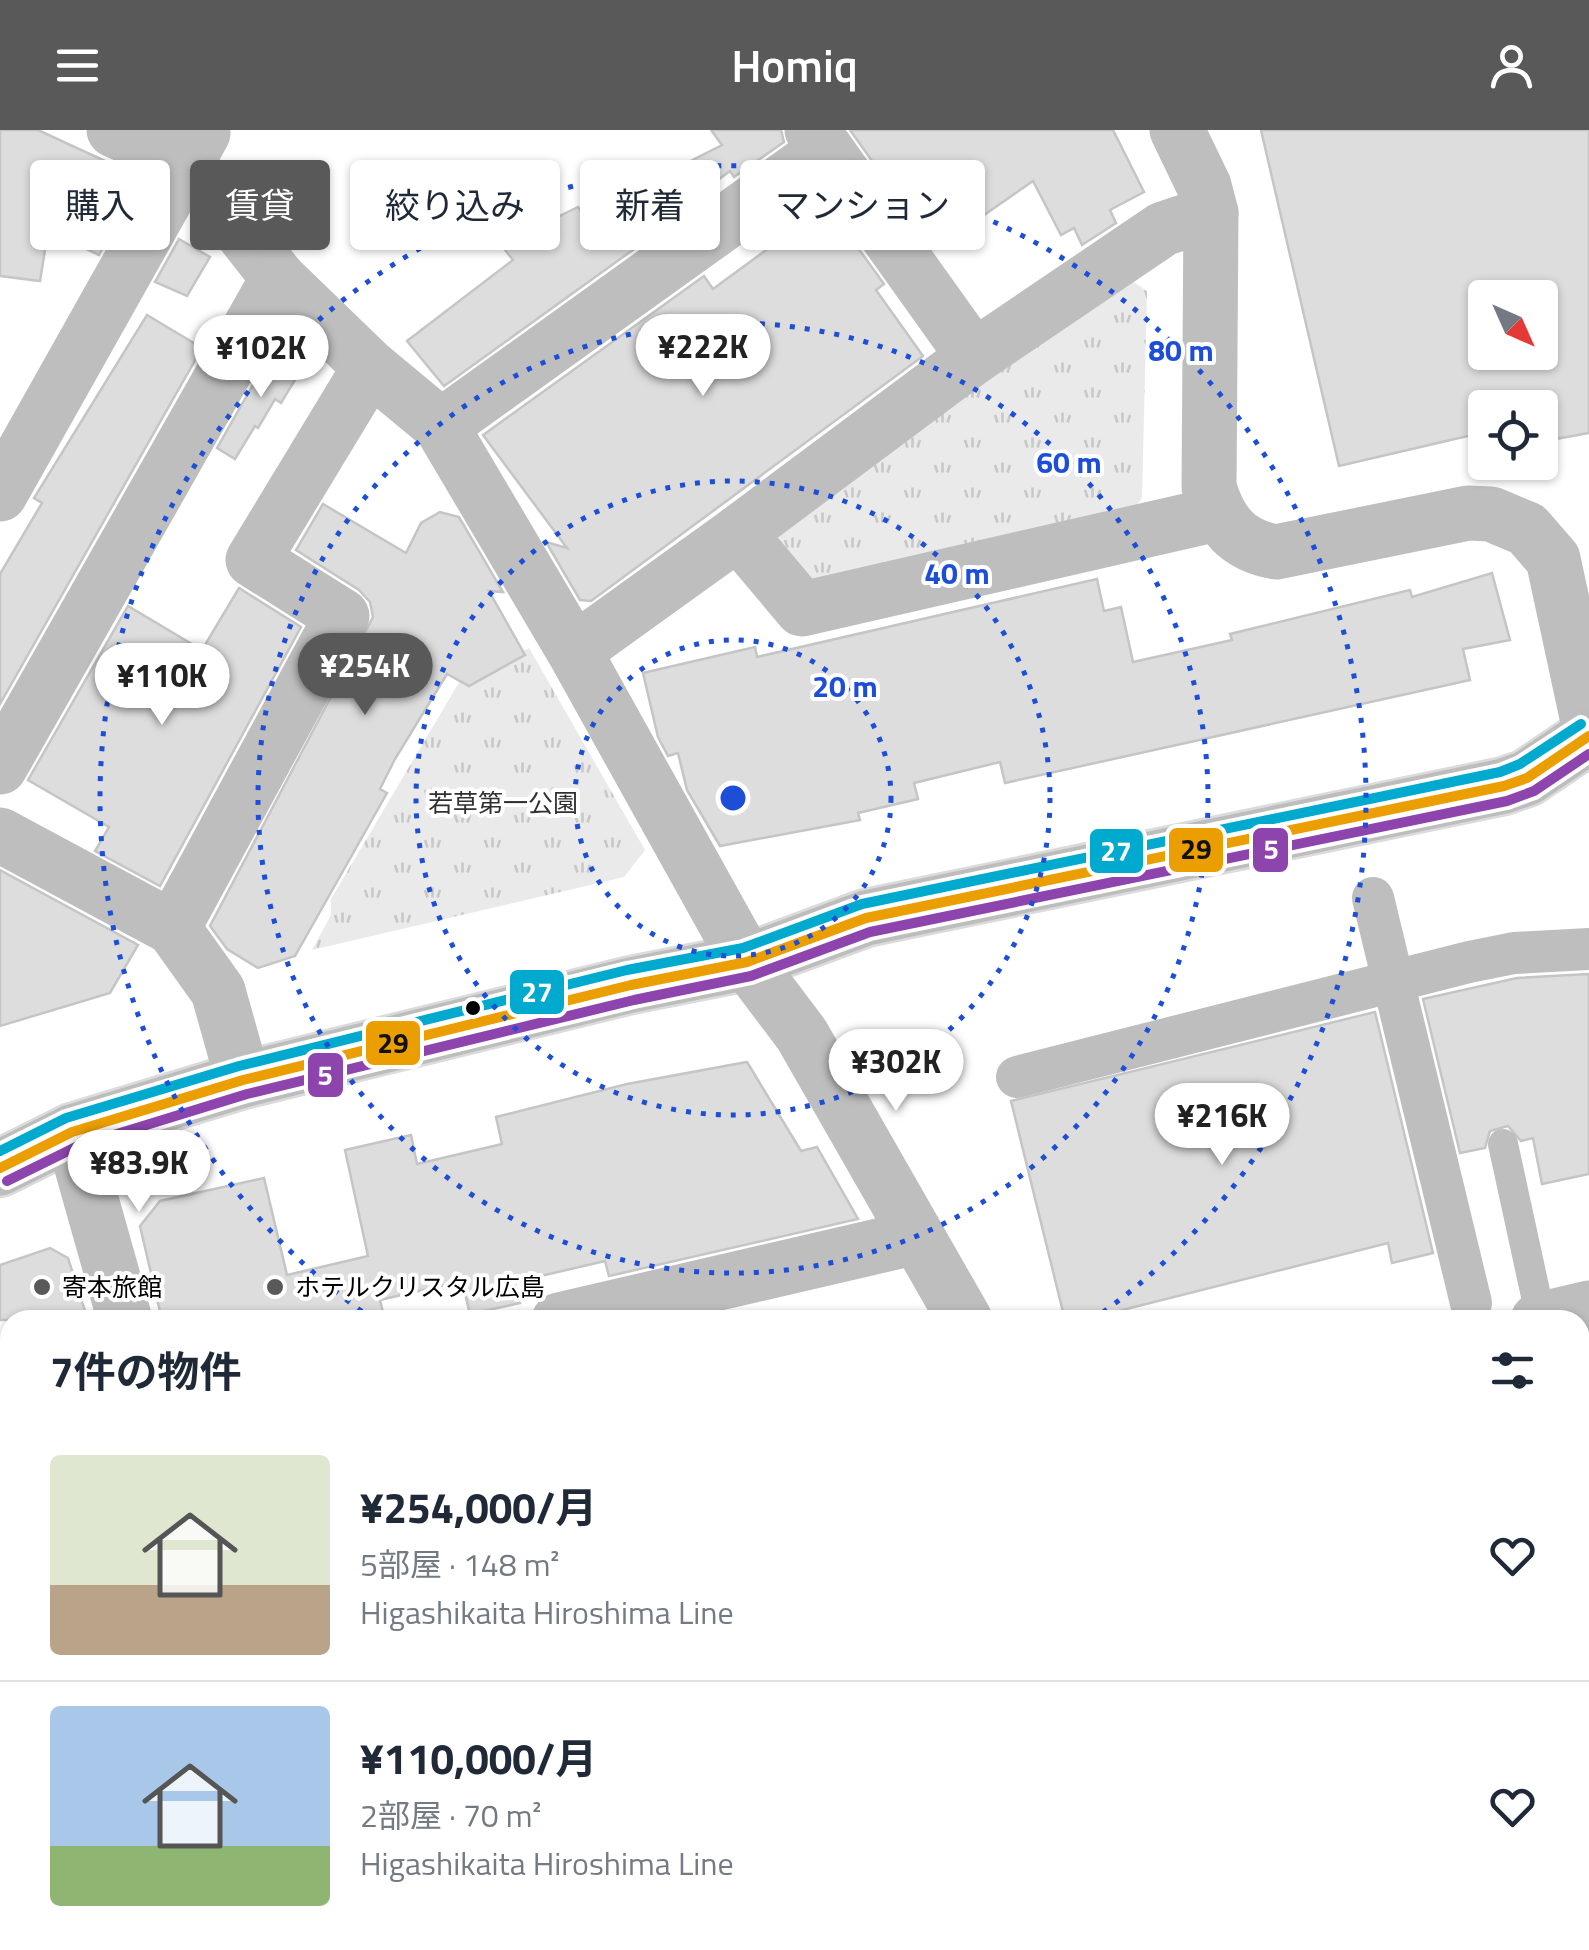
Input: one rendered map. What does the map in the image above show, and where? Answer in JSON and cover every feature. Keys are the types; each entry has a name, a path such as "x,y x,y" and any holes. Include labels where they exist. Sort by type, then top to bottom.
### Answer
{"main road":[{"path":"1528,778 1589,736"},
{"path":"0,1168 72,1132 244,1080 631,985 747,962 866,918 1528,778 1589,788"}],"street":[{"path":"114,130 195,146 278,278 440,426 574,651 747,962 802,1035 959,1310"},
{"path":"1177,130 1204,186 1211,214 1209,487 1217,514 1230,532 1253,548 1276,552 1468,513 1511,520 1540,542 1552,560 1589,726"},
{"path":"440,426 819,140 974,357"},
{"path":"0,494 195,146"},
{"path":"574,651 974,357 1163,229 1211,214"},
{"path":"0,767 278,278"},
{"path":"174,928 342,616 253,560 370,366"},
{"path":"738,533 802,608 1217,514"},
{"path":"0,835 174,928 218,990 244,1080"},
{"path":"1373,898 1471,1303"},
{"path":"1017,1076 1514,952 1589,950"},
{"path":"72,1132 122,1310"},
{"path":"602,1310 917,1237"}],"lane":[{"path":"1502,1144 1538,1310"}],"green space":[{"path":"1126,277 1147,291 1142,498 1128,516 824,588 800,581 776,550 782,523"},
{"name":"若草第一公園","path":"529,648 645,850 624,877 312,950 331,915 331,899 464,674 475,680"}],"building":[{"path":"0,130 38,130 103,160 30,160 30,250 45,250 40,281 0,276"},
{"path":"711,130 781,130 784,142 758,160 740,160 740,173 734,177 730,171 720,178 720,160 692,160 722,145"},
{"path":"850,130 1113,130 1144,192 1110,210 1116,223 1082,245 1074,228 1061,235 1033,181 985,214 985,160 871,160"},
{"path":"1261,130 1589,130 1589,433 1558,439 1558,390 1468,390 1468,436 1339,466"},
{"path":"578,207 580,250 633,250 444,386 407,341 513,260 505,250 560,250 560,216"},
{"path":"179,239 190,245 190,250 210,257 187,296 155,282"},
{"path":"766,250 859,250 884,284 876,290 923,356 591,601 580,600 546,542 567,548 483,435 704,276 713,289"},
{"path":"147,315 202,348 0,704 0,574 42,503 34,498"},
{"path":"274,348 304,365 281,403 275,399 235,459 217,448"},
{"path":"323,504 406,553 421,523 440,512 459,517 503,592 489,591 525,655 469,686 447,674 395,759 380,789 387,793 295,956 258,968 227,949 210,926 373,617 370,602 359,590 296,550"},
{"path":"1492,573 1510,640 1463,649 1470,680 1005,783 1000,762 914,783 918,799 858,813 860,820 720,846 687,790 678,753 668,756 658,737 643,673 755,647 757,657 1097,579 1104,611 1121,607 1133,662 1232,640 1230,634 1410,590 1412,597"},
{"path":"239,588 301,627 160,886 95,851 109,827 28,780 128,606 202,650"},
{"path":"0,870 138,945 110,993 0,1026"},
{"path":"1589,974 1589,1174 1542,1184 1533,1138 1521,1141 1508,1126 1490,1131 1485,1148 1460,1153 1423,999 1517,978"},
{"path":"1375,1012 1433,1253 1392,1263 1388,1243 1123,1310 1063,1310 1011,1101"},
{"path":"747,1062 801,1151 817,1147 858,1219 609,1276 605,1261 515,1282 520,1303 488,1310 469,1310 462,1281 380,1300 382,1310 160,1310 140,1226 160,1201 264,1178 287,1275 368,1256 345,1150 411,1135 417,1164 502,1144 496,1117 627,1084"},
{"name":"寄本旅館","path":"50,1248 68,1258 85,1310 0,1310 0,1265"}],"transit line":[{"name":"27","path":"0,1151 66,1118 239,1066 627,970 743,948 862,904 1500,772 1520,764 1581,724"},
{"name":"29","path":"0,1168 72,1132 243,1080 631,985 747,962 866,918 1504,786 1527,778 1589,736"},
{"name":"5","path":"7,1181 78,1146 247,1094 634,1000 751,976 870,932 1507,801 1534,791 1589,754"}],"place":[{"name":"寄本旅館","path":"42,1287"},
{"name":"ホテルクリスタル広島","path":"275,1287"}]}
